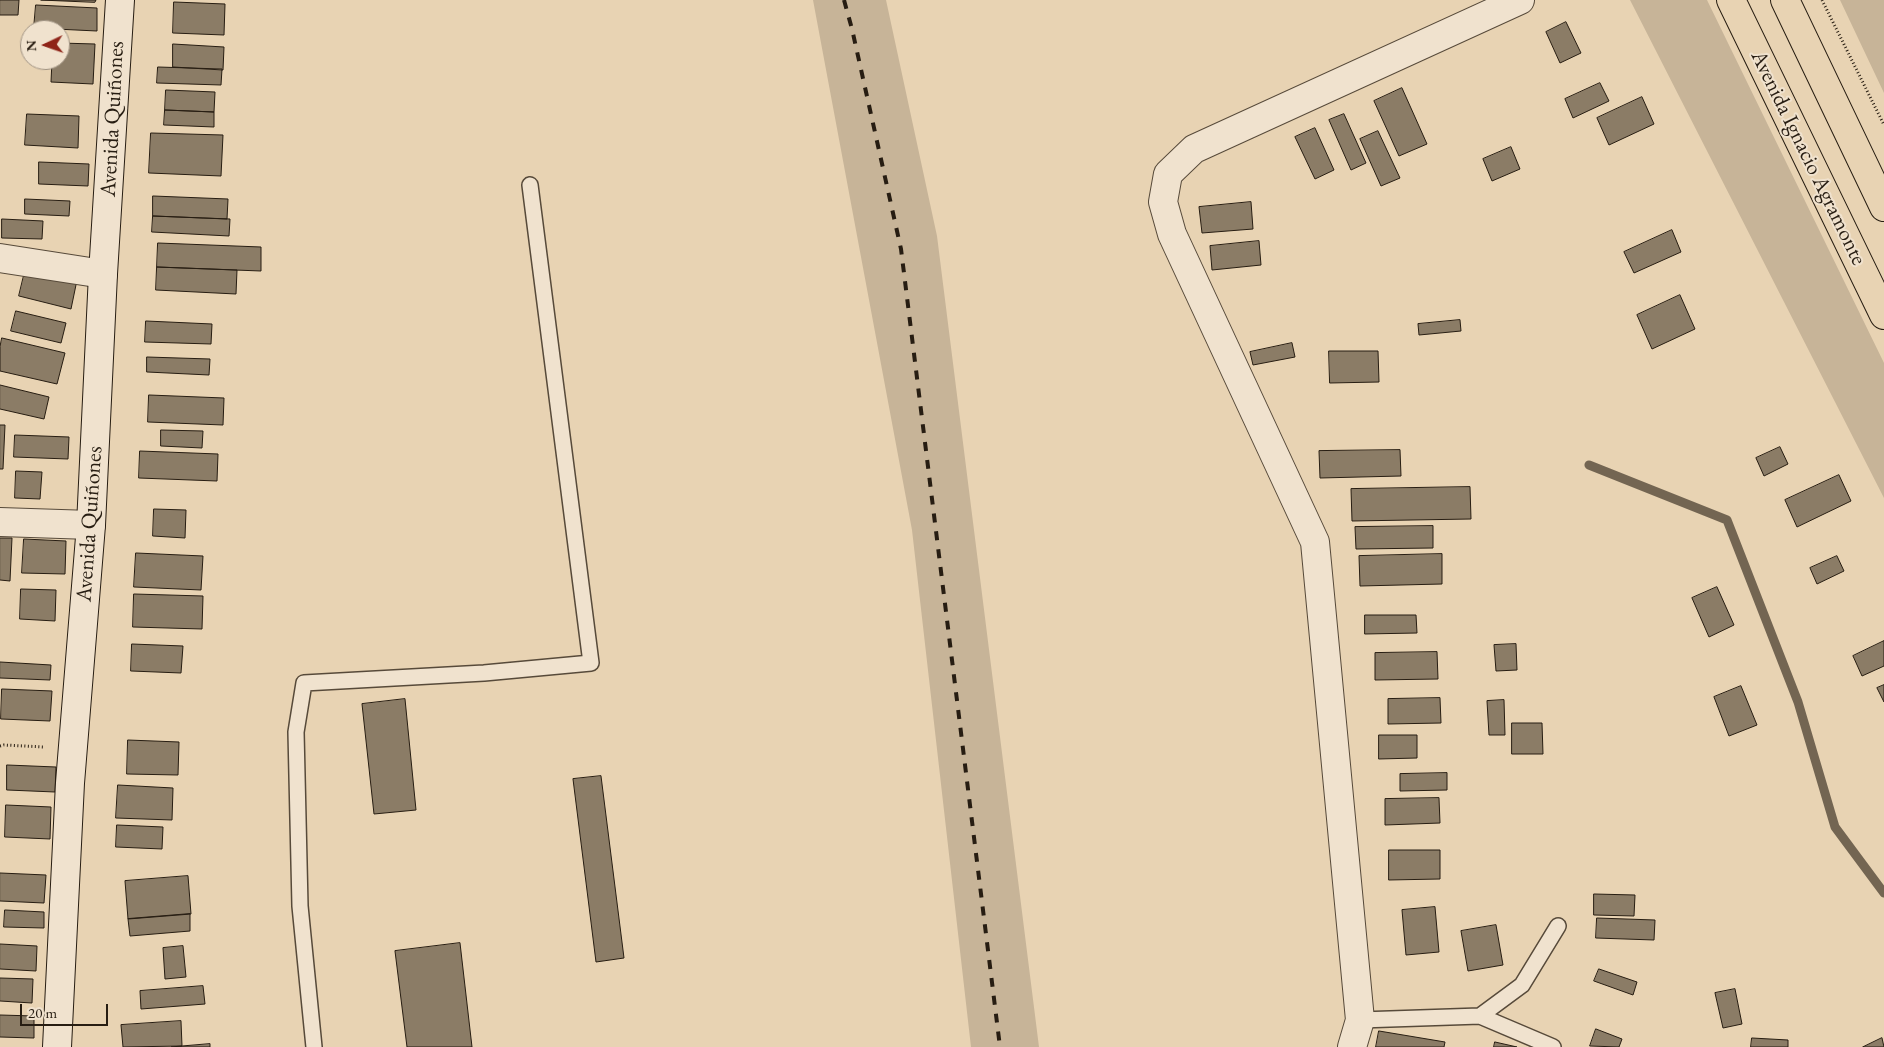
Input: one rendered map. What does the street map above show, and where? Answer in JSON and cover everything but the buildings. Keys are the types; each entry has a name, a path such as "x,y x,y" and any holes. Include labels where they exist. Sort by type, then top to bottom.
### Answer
{"main road":[{"name":"Avenida Ignacio Agramonte","path":"1731,0 1884,315"},
{"name":"Avenida Ignacio Agramonte","path":"1784,0 1884,207"}],"street":[{"name":"Avenida Quiñones","path":"57,1047 73,748 91,525 103,274 120,0"},
{"path":"1352,1047 1360,1020 1315,542 1172,234 1163,202 1168,174 1194,149 1520,0"},
{"path":"0,258 103,274"},
{"path":"0,522 91,525"}],"lane":[{"path":"314,1047 300,906 296,732 304,683 484,673 590,663 530,185"},
{"path":"1480,1016 1522,984 1558,926"},
{"path":"1360,1020 1480,1016 1553,1047"}],"path":[{"path":"1822,0 1884,125"},
{"path":"0,746 73,748"}],"shaded area":[{"path":"813,0 886,0 937,236 1039,1047 971,1047 912,530"},
{"path":"1630,0 1707,0 1884,363 1884,498"},
{"path":"1840,0 1884,0 1884,93"}],"waterway":[{"path":"1589,465 1727,520 1798,702 1835,827 1884,893"}],"railway":[{"path":"844,0 901,249 1000,1047"}]}
